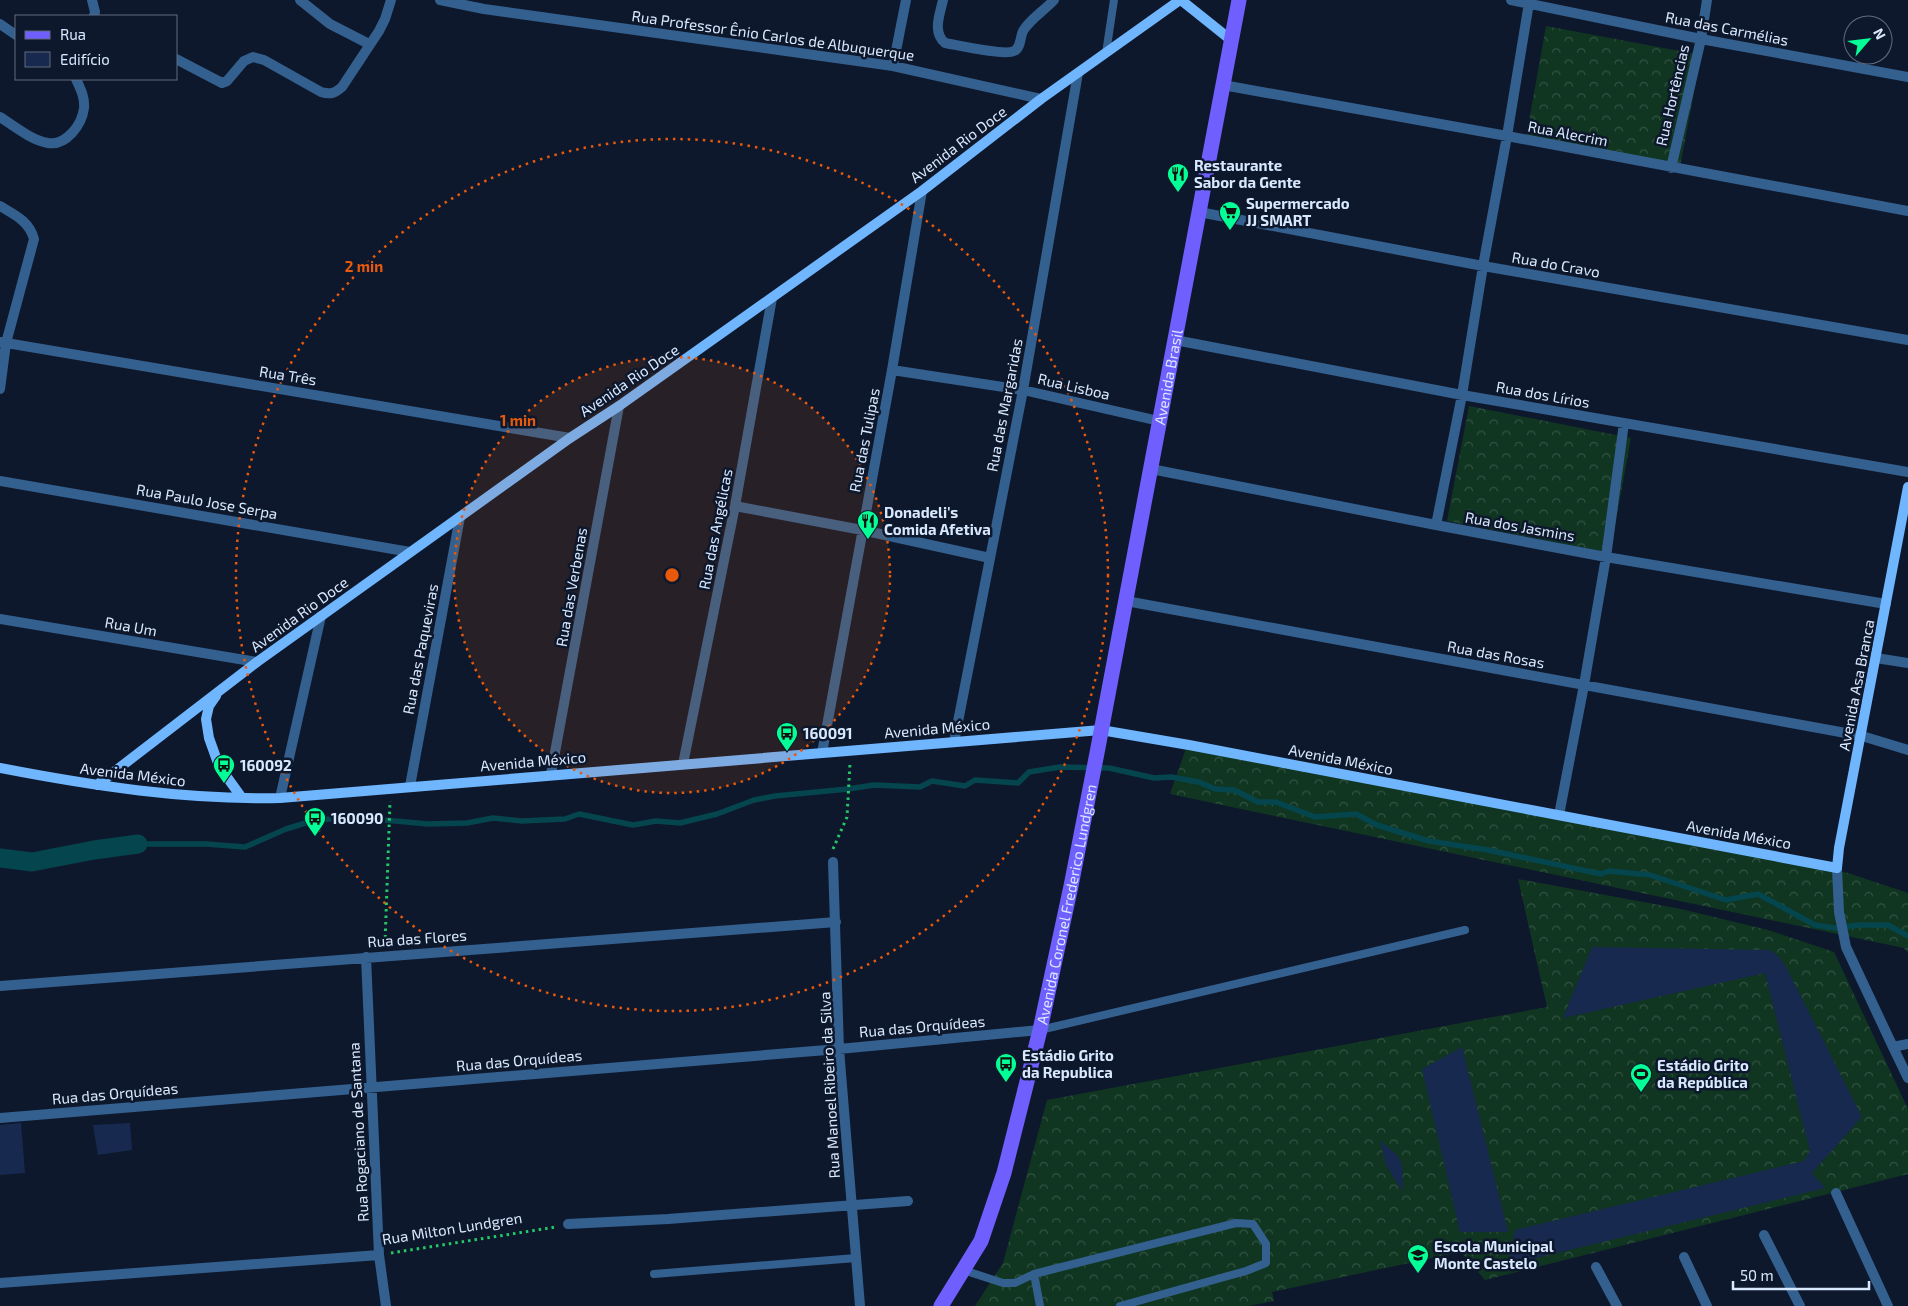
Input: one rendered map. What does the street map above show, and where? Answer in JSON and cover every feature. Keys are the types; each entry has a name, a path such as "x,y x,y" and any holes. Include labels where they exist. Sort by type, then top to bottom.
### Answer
{"main road":[{"name":"Avenida Brasil","path":"1097,753 1239,0"},
{"name":"Avenida Coronel Frederico Lundgren","path":"941,1306 980,1241 1004,1173 1040,1030 1097,753"}],"street":[{"path":"92,0 94,15"},
{"path":"300,0 330,24 369,44"},
{"path":"178,60 222,82 228,81 244,61 253,57 264,60 321,92 335,93 342,87 385,19 391,0"},
{"name":"Rua Professor Ênio Carlos de Albuquerque","path":"440,0 484,9 893,66 1041,99"},
{"path":"893,66 906,0"},
{"path":"943,0 937,27 940,39 945,42 1004,53 1018,48 1025,28 1054,0"},
{"name":"Avenida Rio Doce","path":"97,785 257,662 570,438 619,406 922,191 1041,99 1180,0 1231,40"},
{"name":"Rua das Carmélias","path":"1511,0 1701,40 1908,78"},
{"name":"Rua Hortências","path":"1671,168 1701,40 1707,0"},
{"path":"1436,526 1462,395 1529,3"},
{"path":"0,24 15,34"},
{"name":"Rua das Margaridas","path":"954,742 1023,390 1078,73"},
{"path":"0,117 18,129 50,143 62,141 74,131 80,121 84,108 83,94 76,80"},
{"name":"Rua Alecrim","path":"1223,85 1908,211"},
{"name":"Rua das Tulipas","path":"822,753 892,370 922,191"},
{"path":"0,206 28,225 34,239 34,246 3,343 0,389"},
{"name":"Rua do Cravo","path":"1199,212 1483,266 1908,340"},
{"name":"Rua das Angélicas","path":"683,764 735,506 772,298"},
{"name":"Rua dos Lírios","path":"1175,340 1462,395 1908,472"},
{"name":"Rua Três","path":"3,343 570,438"},
{"name":"Rua Lisboa","path":"892,370 1023,390 1159,421"},
{"name":"Rua das Verbenas","path":"551,774 619,406"},
{"path":"1559,815 1606,557 1624,423"},
{"name":"Rua dos Jasmins","path":"1150,469 1436,526 1606,557 1886,604"},
{"name":"Rua Paulo Jose Serpa","path":"0,481 410,552"},
{"name":"Avenida Asa Branca","path":"1837,868 1839,848 1862,736 1908,487"},
{"path":"735,506 862,530 990,558"},
{"name":"Rua das Paqueviras","path":"410,786 460,516"},
{"name":"Rua das Rosas","path":"1126,601 1862,736 1908,750"},
{"path":"280,798 321,616"},
{"name":"Rua Um","path":"0,619 257,662"},
{"path":"1876,658 1908,663"},
{"path":"222,689 209,706 206,719 209,738 219,766 242,798"},
{"name":"Avenida México","path":"0,768 97,785 194,796 280,798 551,774 1101,730 1837,868"},
{"name":"Rua Manoel Ribeiro da Silva","path":"833,862 839,1049 860,1306"},
{"path":"1837,868 1839,912 1846,947 1908,1078"},
{"name":"Rua das Flores","path":"0,986 836,922"},
{"name":"Rua Rogaciano de Santana","path":"366,957 378,1255 386,1306"},
{"name":"Rua das Orquídeas","path":"0,1118 839,1049 1040,1030"},
{"path":"1894,1047 1908,1044"},
{"path":"1836,1193 1888,1306"},
{"path":"568,1224 908,1201"},
{"path":"1764,1235 1800,1306"},
{"name":"Rua Milton Lundgren","path":"0,1283 378,1255"},
{"path":"1684,1257 1707,1306"},
{"path":"1596,1267 1617,1306"}],"lane":[{"path":"1106,53 1114,0"},
{"path":"1040,1030 1465,930"},
{"path":"963,1270 1003,1283 1015,1283 1034,1274 1236,1223 1253,1224 1266,1244 1266,1263 1246,1271 1120,1306"},
{"path":"654,1274 856,1258"},
{"path":"1034,1274 1040,1306"}],"path":[{"path":"833,862 833,849 847,817 848,780"},
{"path":"385,956 390,788"},
{"name":"Rua Milton Lundgren","path":"378,1255 568,1224"}],"green space":[{"path":"1546,26 1701,55 1680,167 1526,138"},
{"path":"1469,406 1631,438 1610,553 1447,521"},
{"path":"1187,746 1848,873 1908,893 1908,953 1904,948 1170,794"},
{"path":"1518,879 1681,909 1768,930 1834,952 1908,1109 1908,1174 1485,1280 1461,1252 1272,1292 1274,1301 1248,1306 975,1306 1003,1263 1047,1100 1547,1007"}],"building":[{"path":"1592,947 1770,950 1778,956 1785,965 1862,1117 1812,1173 1825,1188 1508,1265 1515,1230 1804,1161 1810,1151 1765,973 1563,1018"},
{"path":"1462,1047 1508,1232 1460,1232 1422,1069"},
{"path":"21,1123 25,1173 0,1175 0,1125"},
{"path":"130,1123 132,1150 98,1155 93,1125"},
{"path":"1380,1140 1397,1155 1402,1164 1403,1192 1386,1165"}],"waterway":[{"path":"138,844 206,844 245,847 286,829 312,821 330,819 362,818 428,824 467,823 493,818 522,821 565,819 579,814 633,825 656,821 680,823 717,814 754,800 775,796 874,785 920,787 932,781 965,786 975,780 1018,783 1029,772 1060,767 1109,768 1154,778 1171,777 1199,782 1215,789 1234,790 1258,802 1276,802 1315,817 1356,814 1377,825 1429,841 1488,850 1601,874 1609,871 1650,875 1726,900 1758,894 1815,925 1835,928 1859,925 1888,925 1908,936"},
{"path":"0,858 32,862 138,844"}],"place":[{"name":"Restaurante Sabor da Gente","path":"1178,193"},
{"name":"Supermercado JJ SMART","path":"1230,231"},
{"name":"Donadeli's Comida Afetiva","path":"868,540"},
{"name":"160091","path":"787,752"},
{"name":"160092","path":"224,784"},
{"name":"160090","path":"315,837"},
{"name":"Estádio Grito da Republica","path":"1006,1083"},
{"name":"Estádio Grito da República","path":"1641,1093"},
{"name":"Escola Municipal Monte Castelo","path":"1418,1274"}]}
